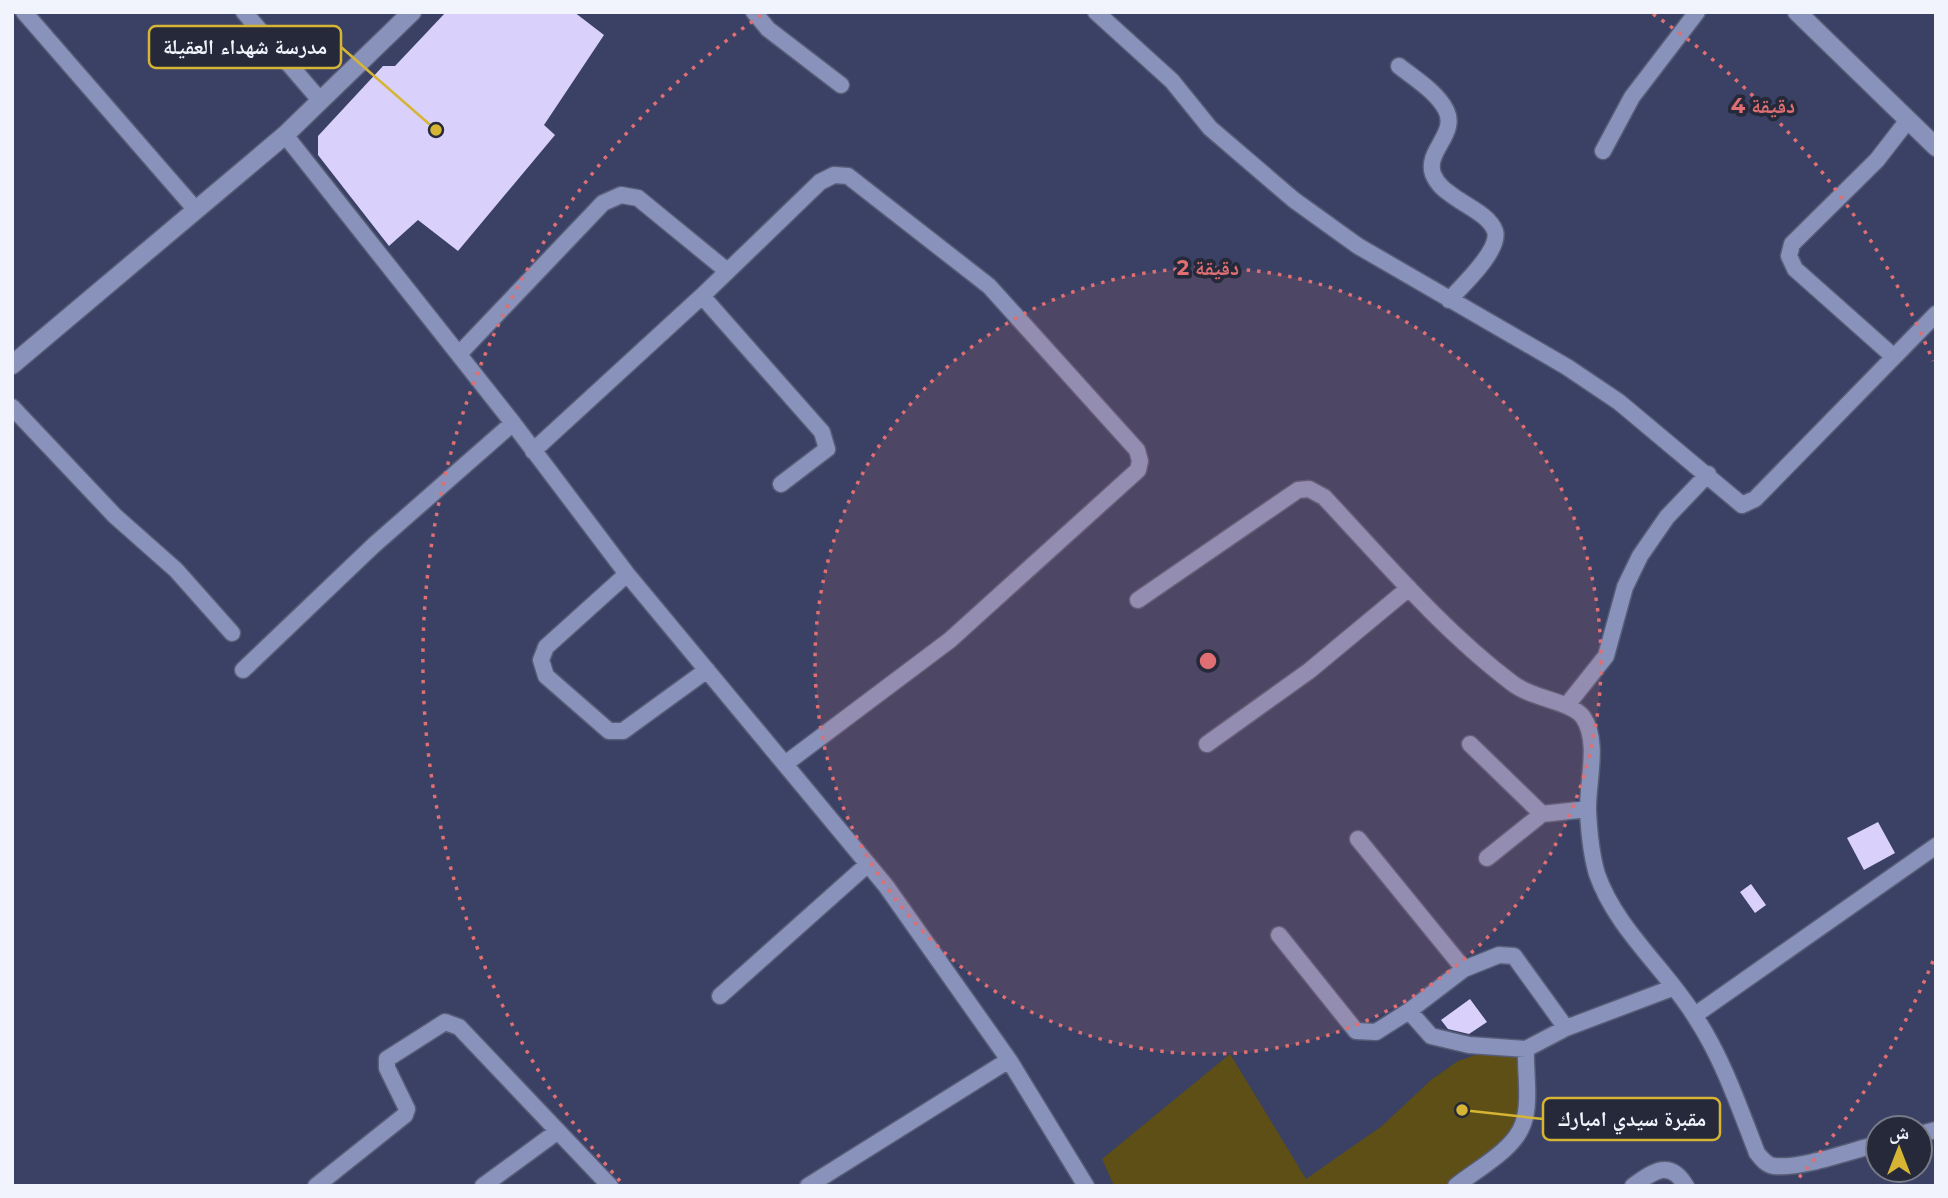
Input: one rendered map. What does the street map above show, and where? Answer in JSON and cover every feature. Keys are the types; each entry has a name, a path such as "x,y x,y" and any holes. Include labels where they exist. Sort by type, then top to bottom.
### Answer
{"street":[{"path":"23,12 196,210"},
{"path":"244,12 319,99"},
{"path":"12,365 285,135 319,99 412,12"},
{"path":"754,12 768,29 841,86"},
{"path":"1096,12 1172,81 1210,128 1294,200 1357,246 1567,367 1619,402 1708,474 1736,502 1748,504 1936,314"},
{"path":"1603,150 1632,97 1698,12"},
{"path":"1797,12 1936,147"},
{"path":"1399,66 1445,108 1450,121 1447,134 1433,157 1432,173 1442,188 1488,220 1495,231 1496,241 1488,256 1449,300"},
{"path":"1894,357 1796,269 1789,256 1792,244 1877,160 1908,120"},
{"path":"285,135 513,423 627,574 868,864 946,968 1009,1060 1086,1186"},
{"path":"533,451 702,296 820,182 834,175 848,176 989,286 1137,450 1140,461 1138,470 950,640 785,764"},
{"path":"459,354 603,203 621,195 638,198 726,270"},
{"path":"702,296 822,432 827,442 827,449 780,484"},
{"path":"12,407 115,516 176,570 232,633"},
{"path":"243,670 374,545 513,423"},
{"path":"1567,705 1606,656 1625,587 1640,556 1667,517 1708,474"},
{"path":"1138,600 1298,490 1308,489 1324,497 1457,636 1513,684 1530,695 1567,705 1581,715 1589,734 1588,809 1598,874 1612,905 1695,1015 1716,1051 1757,1153 1765,1163 1773,1166 1795,1164 1864,1147"},
{"path":"627,574 546,647 541,660 546,676 609,731 623,731 707,670"},
{"path":"1207,744 1308,671 1409,588"},
{"path":"1470,744 1542,814"},
{"path":"1487,858 1542,814 1588,809"},
{"path":"1357,839 1464,970"},
{"path":"1695,1015 1936,846"},
{"path":"720,996 868,864"},
{"path":"1279,935 1356,1031 1376,1032 1464,970 1499,954 1514,956 1566,1028"},
{"path":"1409,1011 1431,1036 1469,1045 1526,1049 1566,1028 1672,988"},
{"path":"316,1186 405,1115 407,1109 387,1068 387,1059 445,1022 458,1027 610,1186"},
{"path":"1456,1186 1511,1143 1523,1127 1526,1107 1526,1049"},
{"path":"808,1186 1009,1060"},
{"path":"483,1186 558,1131"},
{"path":"1633,1186 1658,1171 1670,1169 1679,1174 1686,1186"}],"shaded area":[{"path":"1493,1049 1514,1052 1529,1060 1520,1130 1444,1186 1114,1186 1102,1159 1230,1054 1306,1179 1382,1126 1431,1080 1458,1061"}],"building":[{"path":"446,12 574,12 604,35 544,125 555,135 458,251 418,220 389,246 318,155 318,136 383,66 395,66"},
{"path":"1878,822 1895,853 1864,870 1847,838"},
{"path":"1751,884 1766,905 1755,913 1740,892"},
{"path":"1470,999 1487,1022 1469,1034 1448,1029 1441,1020"}],"place":[{"name":"مدرسة شهداء العقيلة","path":"436,130"},
{"name":"مقبرة سيدي امبارك","path":"1462,1110"}]}
